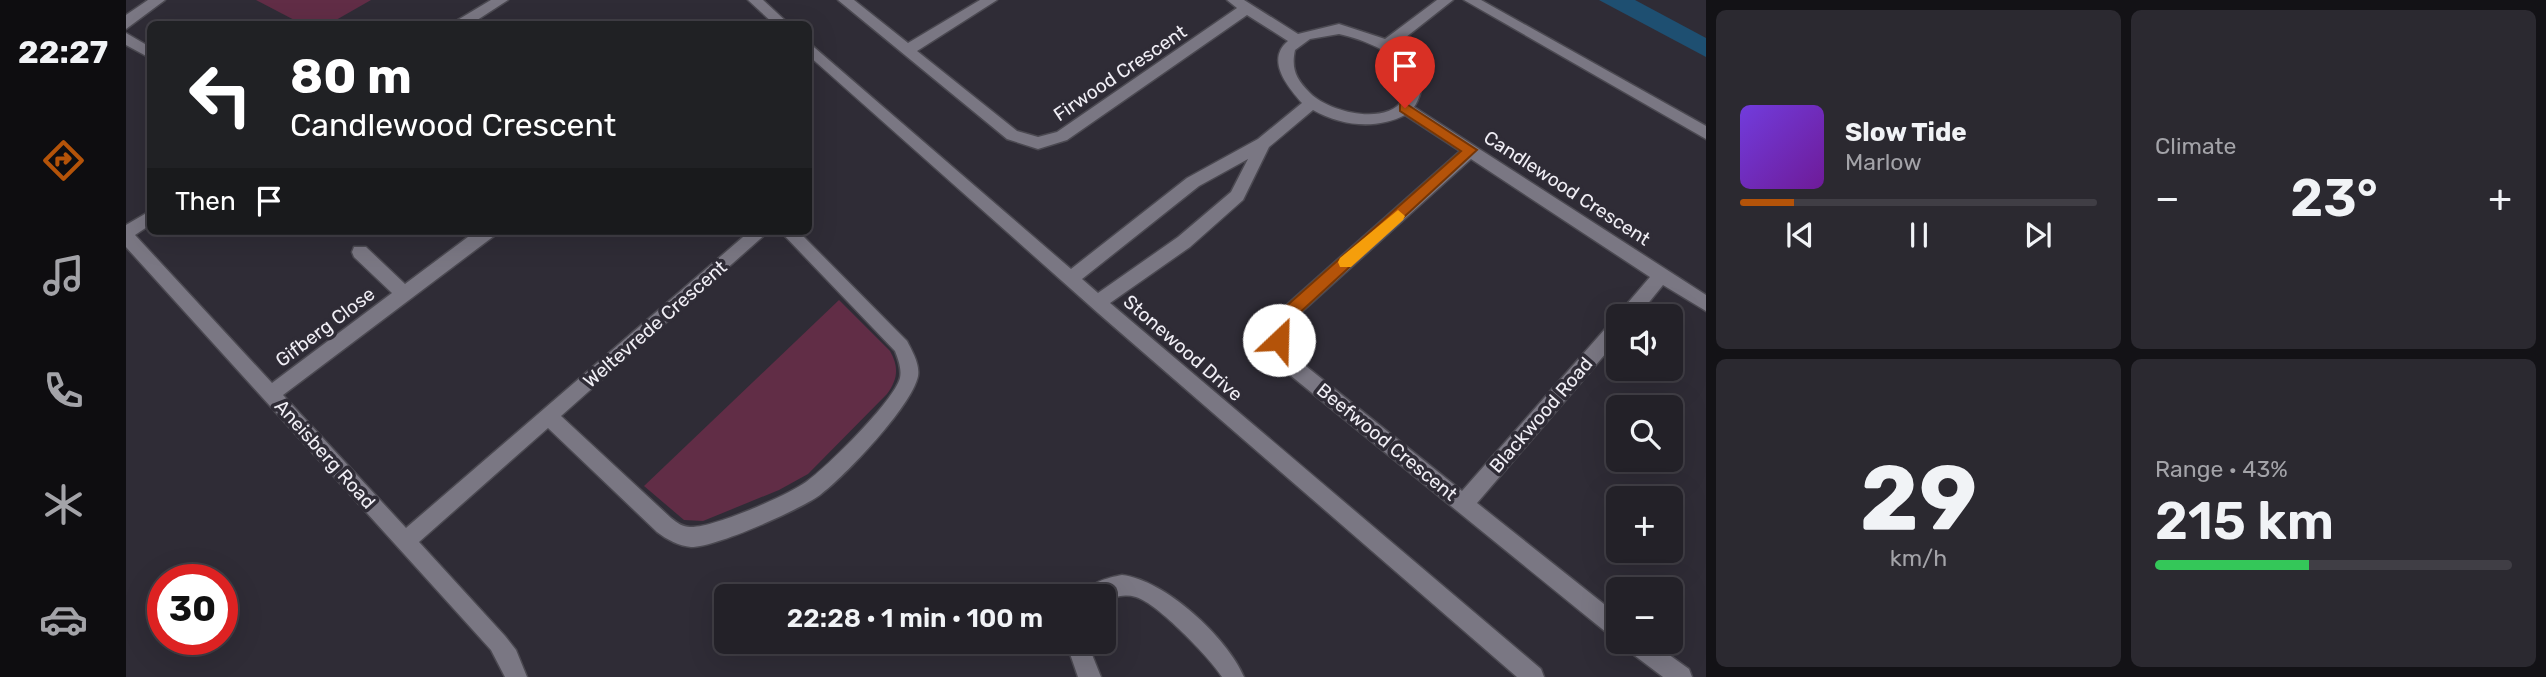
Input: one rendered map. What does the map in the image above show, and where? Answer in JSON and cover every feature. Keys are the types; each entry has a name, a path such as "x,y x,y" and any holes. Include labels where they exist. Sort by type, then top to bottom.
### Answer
{"street":[{"path":"126,24 134,14 158,0"},
{"path":"466,21 501,0"},
{"path":"755,0 779,21"},
{"name":"Firwood Crescent","path":"845,0 1012,135 1029,142 1047,142 1062,136 1241,4"},
{"path":"907,50 990,0"},
{"path":"1387,45 1446,0"},
{"path":"1471,0 1706,133"},
{"path":"1241,4 1297,40"},
{"path":"1339,29 1356,32 1387,45 1400,55 1414,77 1416,88 1412,99 1394,115 1362,120 1327,112 1311,104 1299,94 1285,70 1284,59 1297,40 1308,34 1339,29"},
{"path":"126,38 147,52"},
{"name":"Stonewood Drive","path":"812,51 1533,677"},
{"path":"1071,278 1193,182 1263,143 1311,104"},
{"name":"Candlewood Crescent","path":"1405,108 1706,304"},
{"path":"1099,302 1125,281 1184,242 1237,196 1263,143"},
{"name":"Beefwood Crescent","path":"1470,150 1289,313 1279,330 1282,350 1296,369 1606,620"},
{"path":"126,234 147,219"},
{"name":"Aneisberg Road","path":"126,234 498,643 509,658 516,677"},
{"name":"Gifberg Close","path":"271,394 483,235"},
{"name":"Weltevrede Crescent","path":"405,541 756,235"},
{"path":"548,416 664,526 686,537 707,534 802,495 819,483 900,397 909,378 909,368 901,346 792,235"},
{"name":"Gifberg Close","path":"360,252 404,294"},
{"path":"1637,304 1662,275"},
{"name":"Blackwood Road","path":"1463,504 1606,340"},
{"path":"1116,586 1130,585 1147,589 1162,598 1223,659 1233,677"},
{"path":"1079,654 1090,677"},
{"path":"1649,654 1681,677"}],"shaded area":[{"path":"256,0 371,0 334,21 296,21"},
{"path":"839,300 890,351 895,362 895,378 887,394 808,474 779,490 703,521 684,520 644,486"}],"water":[{"path":"1599,0 1635,0 1706,38 1706,57"}],"slow traffic":[{"path":"1346,262 1398,216"}],"route":[{"path":"1279,340 1282,321 1289,313 1470,150 1405,108"}]}
